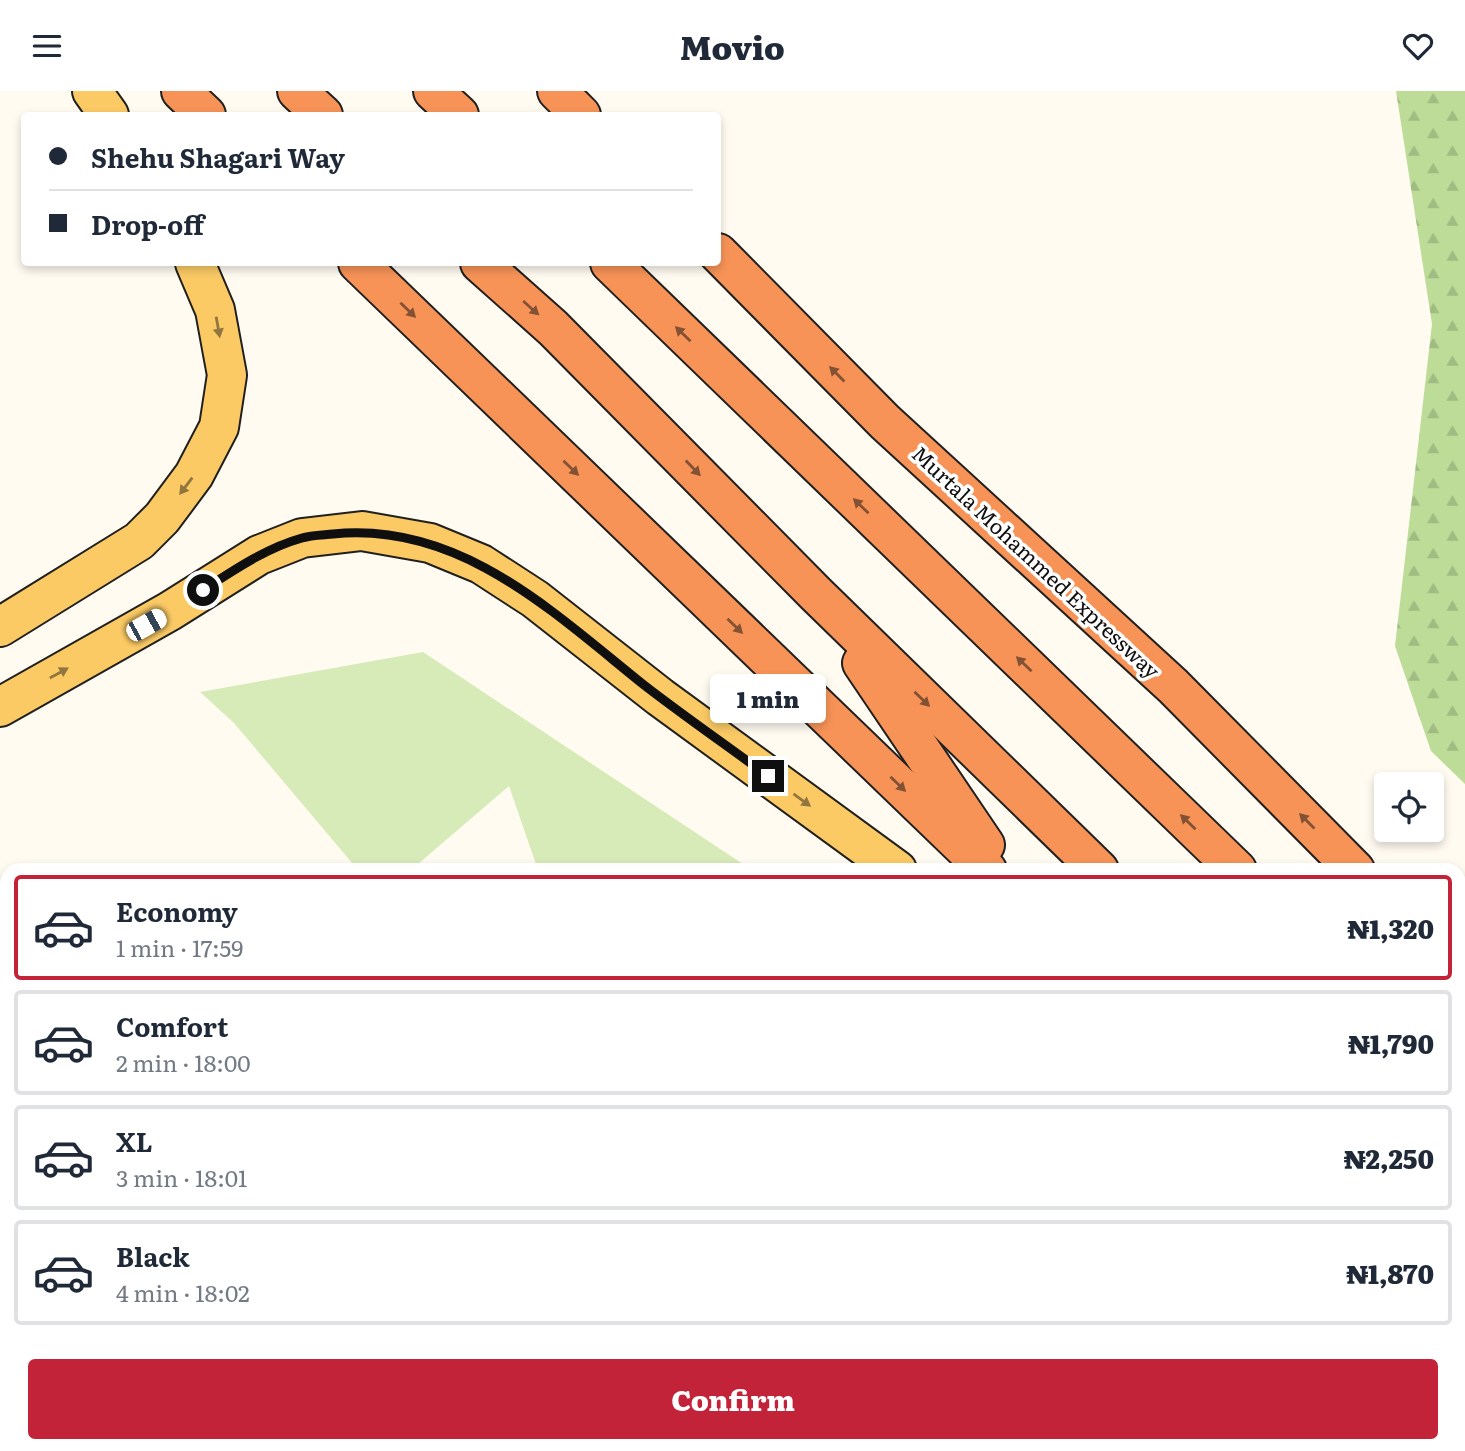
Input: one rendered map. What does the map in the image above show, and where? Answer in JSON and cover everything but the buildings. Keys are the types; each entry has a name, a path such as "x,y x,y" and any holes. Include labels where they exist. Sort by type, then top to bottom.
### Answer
{"highway":[{"path":"181,91 203,112"},
{"path":"297,91 320,112"},
{"path":"433,91 455,112"},
{"path":"556,91 578,112"},
{"name":"Murtala Mohammed Expressway","path":"721,256 885,422 1173,686 1348,863"},
{"path":"361,266 980,863"},
{"path":"483,266 563,338 816,594 1092,863"},
{"path":"613,266 1230,863"},
{"path":"816,594 996,863"}],"main road":[{"path":"92,91 107,112"},
{"path":"0,627 139,541 162,518 194,475 219,427 227,375 215,310 196,266"},
{"path":"0,707 170,611 260,555 302,538 362,531 430,543 481,564 536,599 660,697 887,863"}],"green space":[{"path":"1396,91 1465,91 1465,784 1431,751 1395,646 1432,324"},
{"path":"423,652 741,863 536,863 509,786 419,863 352,863 234,723 200,692"}],"route":[{"path":"203,590 260,555 302,538 362,531 430,543 481,564 536,599 660,697 768,776"}]}
